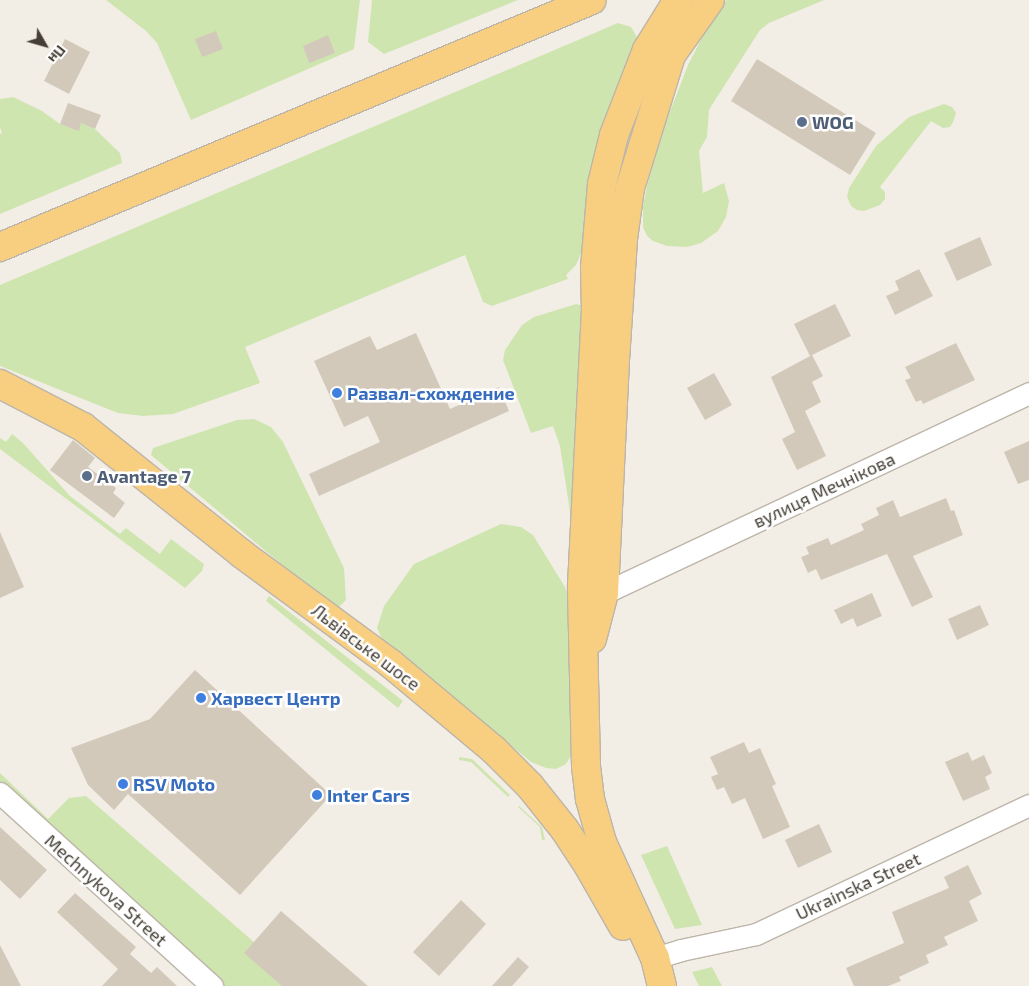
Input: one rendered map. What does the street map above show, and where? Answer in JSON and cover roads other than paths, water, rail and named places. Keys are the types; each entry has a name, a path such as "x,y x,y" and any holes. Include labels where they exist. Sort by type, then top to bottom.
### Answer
{"highway":[{"path":"0,246 592,0"},
{"path":"669,59 710,0"},
{"path":"583,672 612,589 615,360 623,239 630,188 677,36 675,1"},
{"path":"662,986 655,958 602,842 590,799 586,766 582,585 596,312 595,268 602,184 614,135 647,50 675,1"},
{"name":"Львівське шосе","path":"0,384 83,427 242,554 390,664 493,749 530,786 569,837 588,865 655,986"}],"street":[{"name":"вулиця Мечнікова","path":"612,589 1029,393"},
{"name":"Mechnykova Street","path":"0,793 212,986"},
{"name":"Ukrainska Street","path":"655,958 681,950 756,934 1029,805"}],"place":[{"name":"WOG","path":"802,122"},
{"name":"Развал-схождение","path":"337,393"},
{"name":"Avantage 7","path":"87,476"},
{"name":"Харвест Центр","path":"201,698"},
{"name":"RSV Moto","path":"123,784"},
{"name":"Inter Cars","path":"317,795"}]}
